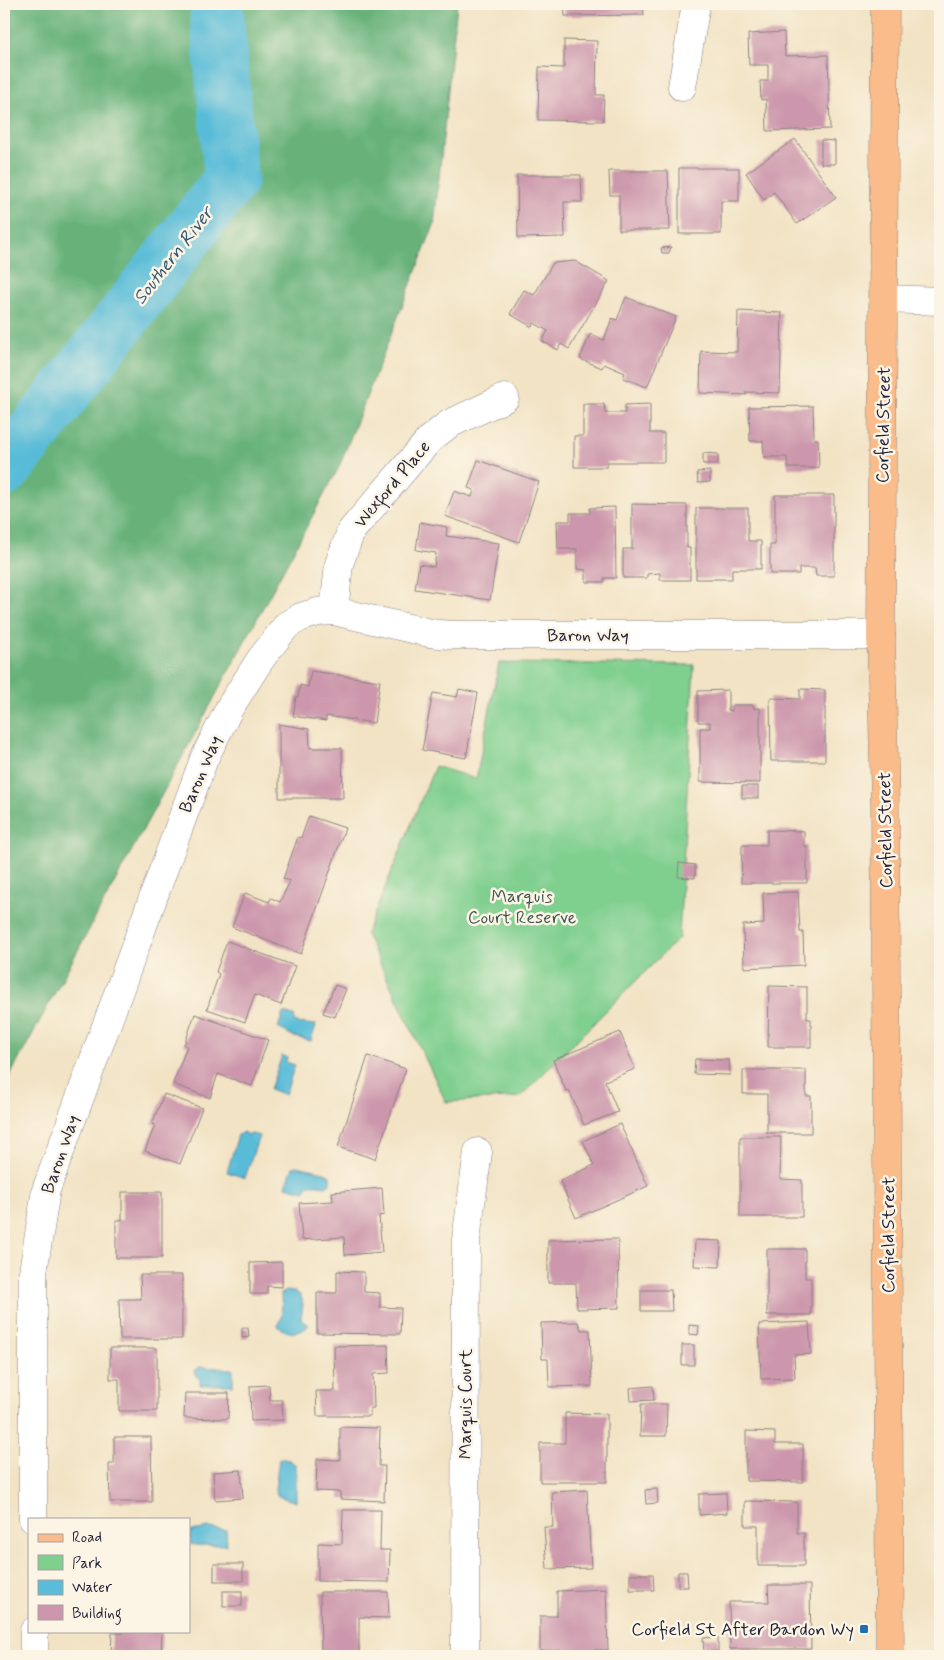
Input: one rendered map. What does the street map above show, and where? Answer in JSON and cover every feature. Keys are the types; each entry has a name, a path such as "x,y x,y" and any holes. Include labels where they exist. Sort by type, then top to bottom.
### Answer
{"main road":[{"name":"Corfield Street","path":"885,4 882,635 885,806 890,1656"}],"street":[{"path":"682,87 696,4"},
{"path":"885,299 940,301"},
{"name":"Wexford Place","path":"334,611 339,564 351,532 430,438 449,424 505,398"},
{"name":"Baron Way","path":"33,1518 33,1272 46,1190 204,759 230,707 260,660 287,625 301,617 318,612 334,611 408,629 450,635 882,635"},
{"name":"Marquis Court","path":"465,1656 466,1240 478,1152"},
{"path":"34,1632 34,1656"}],"green space":[{"path":"4,4 457,4 434,225 339,467 4,1087"},
{"name":"Marquis Court Reserve","path":"499,663 694,665 679,938 520,1097 446,1102 366,934 435,766 476,779"}],"water":[{"path":"283,1013 294,1016 295,1023 316,1025 311,1041 295,1037 278,1028"},
{"path":"282,1056 287,1057 286,1062 295,1065 285,1095 270,1089"},
{"path":"243,1132 248,1135 259,1136 245,1178 227,1172 238,1135"},
{"path":"297,1166 324,1172 330,1176 330,1183 326,1186 310,1184 304,1191 286,1186 293,1167"},
{"path":"287,1290 294,1291 301,1296 303,1304 301,1319 309,1325 298,1332 286,1331 278,1326 282,1314 281,1293"},
{"path":"200,1367 233,1369 233,1385 200,1385 200,1379 196,1376 195,1370"},
{"path":"279,1458 289,1460 296,1465 296,1502 278,1496 275,1490"},
{"path":"209,1528 226,1530 227,1545 190,1544 191,1531"}],"building":[{"path":"564,4 643,4 644,15 565,16"},
{"path":"784,32 785,56 828,55 830,129 767,131 766,99 761,100 760,81 768,81 768,65 749,65 748,34"},
{"path":"564,40 597,41 596,95 604,95 603,121 538,120 539,67 564,68"},
{"path":"795,139 836,197 797,224 774,192 764,200 746,173"},
{"path":"821,140 835,141 835,164 821,164"},
{"path":"679,168 739,168 739,201 721,201 721,234 679,234"},
{"path":"609,171 668,171 670,230 619,230 619,195 610,195"},
{"path":"517,175 581,175 582,202 564,202 565,237 518,238"},
{"path":"671,247 669,253 662,253 661,248"},
{"path":"575,261 609,281 569,349 561,344 558,350 542,341 548,331 534,323 532,327 510,314 524,290 534,295 553,263"},
{"path":"626,297 676,317 647,387 623,378 625,373 604,364 602,368 580,359 590,334 604,340 612,318 617,320"},
{"path":"738,311 782,313 780,393 745,392 747,395 700,393 701,351 737,352"},
{"path":"583,404 604,404 605,413 625,413 625,405 650,404 650,433 664,433 664,462 607,462 607,467 574,467 574,436 583,436"},
{"path":"813,406 814,439 818,439 819,468 788,468 787,457 764,457 763,441 750,441 749,407"},
{"path":"703,453 718,454 718,464 703,464"},
{"path":"478,460 539,482 519,542 445,516 454,491 472,497 474,490 468,488"},
{"path":"710,471 710,482 698,483 697,472"},
{"path":"775,495 834,495 834,576 816,576 815,568 799,568 799,574 770,574 770,545 775,545"},
{"path":"632,504 687,505 687,548 690,548 690,580 660,580 660,573 647,574 647,578 623,578 623,549 632,549"},
{"path":"615,507 616,578 604,578 604,582 586,582 586,570 577,569 577,549 558,549 557,521 570,521 570,513 590,513 590,508"},
{"path":"696,508 748,508 748,541 761,541 761,569 732,569 732,579 696,579"},
{"path":"420,522 447,527 446,536 499,543 490,600 415,589 419,564 434,567 436,553 416,550"},
{"path":"311,671 380,681 374,723 326,716 326,721 293,716 300,685 308,687"},
{"path":"459,689 478,693 466,758 422,750 433,693 457,697"},
{"path":"800,689 825,690 825,761 771,761 770,698 800,699"},
{"path":"728,690 728,710 732,711 732,705 753,705 754,709 760,708 760,783 700,782 700,728 710,728 710,722 698,722 698,691"},
{"path":"279,724 309,729 310,748 342,748 343,798 279,798"},
{"path":"742,786 758,786 758,798 742,798"},
{"path":"309,816 345,828 301,954 232,927 245,893 269,902 271,898 280,902 290,881 283,879 298,837 301,838"},
{"path":"767,830 804,831 804,846 807,846 807,883 741,883 742,845 767,845"},
{"path":"679,863 695,865 695,878 678,877"},
{"path":"798,892 800,932 803,932 804,965 744,968 743,925 764,924 763,893"},
{"path":"227,941 295,966 281,1005 255,995 245,1022 207,1009 219,974 216,972"},
{"path":"335,985 346,989 335,1017 323,1013"},
{"path":"769,986 807,987 807,1019 811,1019 811,1047 768,1047"},
{"path":"195,1014 268,1040 252,1086 218,1074 210,1098 173,1084 187,1046 184,1045"},
{"path":"620,1032 635,1069 605,1081 618,1112 584,1125 569,1090 566,1091 553,1060"},
{"path":"368,1056 406,1069 375,1159 338,1147"},
{"path":"695,1059 729,1060 730,1075 694,1074"},
{"path":"743,1070 806,1070 806,1096 811,1096 811,1133 767,1133 767,1094 743,1094"},
{"path":"164,1094 202,1108 180,1164 145,1151 155,1125 152,1124"},
{"path":"620,1124 648,1186 576,1218 560,1181 594,1165 583,1141"},
{"path":"740,1137 781,1137 780,1179 802,1180 802,1217 740,1217"},
{"path":"382,1188 384,1215 379,1216 382,1252 345,1255 344,1237 302,1240 299,1203 333,1201 332,1192"},
{"path":"122,1192 162,1192 162,1258 116,1258 116,1220 122,1220"},
{"path":"618,1239 619,1308 577,1309 576,1283 548,1283 548,1240"},
{"path":"695,1240 721,1241 720,1267 694,1266"},
{"path":"767,1249 805,1249 805,1278 811,1278 811,1315 767,1315"},
{"path":"282,1262 282,1287 267,1286 267,1294 250,1294 250,1263"},
{"path":"337,1271 364,1272 364,1292 380,1293 380,1307 401,1308 400,1334 317,1333 317,1293 337,1293"},
{"path":"140,1275 182,1275 182,1339 120,1339 119,1299 141,1299"},
{"path":"641,1290 671,1290 672,1311 641,1311"},
{"path":"578,1322 581,1330 590,1330 592,1386 549,1387 548,1359 542,1359 541,1323"},
{"path":"809,1322 811,1354 794,1355 795,1378 761,1379 759,1324"},
{"path":"689,1325 699,1326 698,1335 689,1334"},
{"path":"242,1328 248,1328 249,1337 242,1338"},
{"path":"388,1345 389,1373 373,1374 374,1408 370,1408 370,1416 317,1416 316,1391 335,1391 334,1346"},
{"path":"682,1345 694,1345 694,1365 682,1365"},
{"path":"110,1348 157,1348 157,1411 119,1411 119,1379 110,1379"},
{"path":"269,1385 270,1400 282,1400 283,1420 251,1421 250,1386"},
{"path":"653,1386 654,1400 631,1401 630,1388"},
{"path":"185,1393 229,1393 228,1419 184,1418"},
{"path":"641,1404 667,1404 666,1436 640,1436"},
{"path":"565,1413 607,1414 607,1482 540,1482 540,1443 565,1443"},
{"path":"340,1427 380,1428 379,1466 385,1466 384,1501 340,1499 340,1492 316,1491 317,1459 340,1460"},
{"path":"746,1431 775,1432 775,1444 803,1444 803,1482 746,1481"},
{"path":"114,1437 151,1437 152,1502 110,1502 109,1464 114,1464"},
{"path":"241,1470 243,1498 215,1500 213,1472"},
{"path":"657,1489 658,1503 646,1504 645,1490"},
{"path":"587,1490 591,1568 547,1569 544,1527 553,1527 552,1492"},
{"path":"726,1493 727,1513 699,1515 699,1494"},
{"path":"745,1501 797,1502 797,1533 804,1533 804,1566 758,1566 758,1526 745,1526"},
{"path":"343,1510 381,1510 380,1550 390,1550 389,1582 318,1581 318,1543 342,1544"},
{"path":"214,1564 243,1564 243,1581 214,1581"},
{"path":"678,1572 687,1572 688,1587 678,1587"},
{"path":"630,1574 653,1574 654,1590 630,1590"},
{"path":"768,1585 810,1585 811,1649 730,1649 729,1602 769,1602"},
{"path":"606,1589 608,1650 540,1651 540,1616 557,1616 557,1591"},
{"path":"223,1591 242,1591 242,1606 223,1606"},
{"path":"320,1592 388,1592 389,1618 359,1617 359,1656 321,1656"},
{"path":"162,1632 161,1656 111,1656 112,1633"},
{"path":"718,1637 718,1651 704,1652 703,1638"}],"waterway":[{"name":"Southern River","path":"4,470 231,179 216,4"}],"place":[{"name":"Corfield St After Bardon Wy","path":"864,1629"}]}
